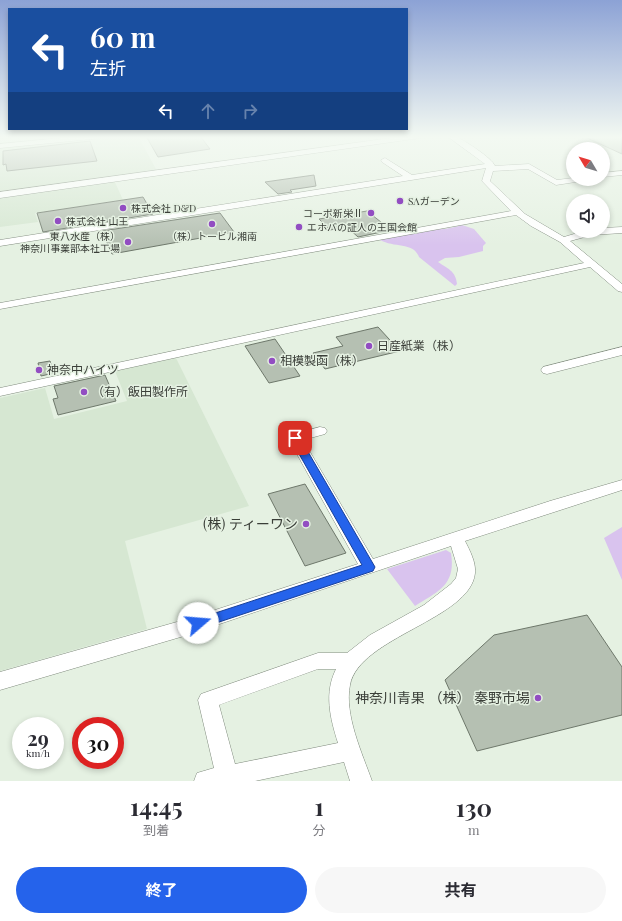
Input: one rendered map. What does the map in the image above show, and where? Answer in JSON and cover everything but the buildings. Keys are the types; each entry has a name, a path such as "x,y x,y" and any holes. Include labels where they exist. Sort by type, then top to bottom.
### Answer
{"street":[{"path":"0,195 161,172"},
{"path":"403,172 411,178"},
{"path":"0,243 451,172"},
{"path":"488,172 486,181 518,212 534,224 563,240 622,289"},
{"path":"539,172 556,183 566,181"},
{"path":"610,174 622,173"},
{"path":"0,306 518,212"},
{"path":"610,231 622,230"},
{"path":"563,240 570,238"},
{"path":"0,392 592,264"},
{"path":"547,370 622,351"},
{"path":"320,431 295,438 369,567"},
{"path":"0,681 184,628 556,505 622,486"},
{"path":"361,781 341,713 338,694 342,676 352,661 372,645 447,599 462,584 466,574 464,559 456,539"},
{"path":"227,776 208,700 318,661 352,661"},
{"path":"205,781 351,750"}],"shaded area":[{"path":"0,172 146,172 0,192"},
{"path":"114,180 123,200 35,213 38,222 0,227 0,197"},
{"path":"462,225 474,229 486,243 483,246 483,251 459,257 445,258 438,262 453,273 457,284 455,286 419,257 413,249 385,242 379,238 448,228"},
{"path":"176,358 249,506 125,541 147,629 0,671 0,398 45,388 54,419 127,401 115,371"},
{"path":"622,527 622,580 604,538"},
{"path":"446,550 451,553 452,564 451,573 448,580 438,591 415,606 387,569"}],"place":[{"name":"SAガーデン","path":"400,201"},
{"name":"株式会社 D&D","path":"123,208"},
{"name":"コーポ新栄Ⅱ","path":"371,213"},
{"name":"株式会社 山王","path":"58,221"},
{"name":"（株）トービル湘南","path":"212,224"},
{"name":"エホバの証人の王国会館","path":"299,227"},
{"name":"東八水産（株） 神奈川事業部本社工場","path":"128,242"},
{"name":"日産紙業（株）","path":"369,346"},
{"name":"相模製函（株）","path":"272,361"},
{"name":"神奈中ハイツ","path":"39,370"},
{"name":"（有）飯田製作所","path":"84,392"},
{"name":"(株) ティーワン","path":"306,524"},
{"name":"神奈川青果 （株） 秦野市場","path":"538,698"}],"route":[{"path":"198,623 369,567 295,438"}]}
